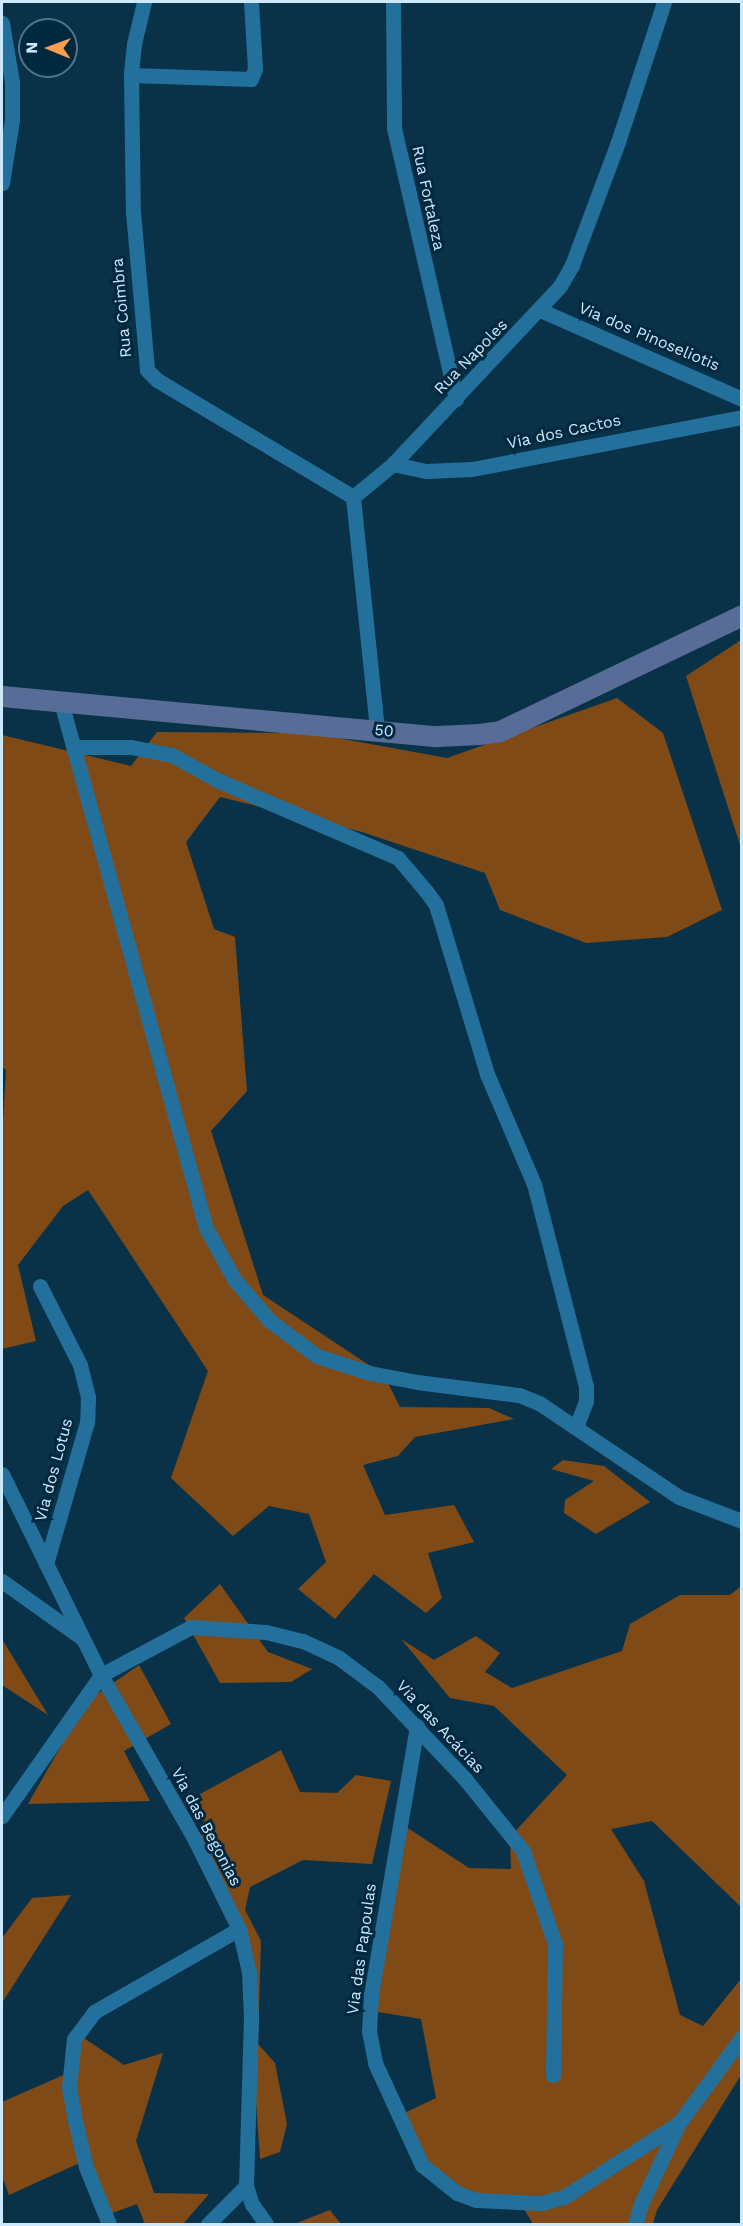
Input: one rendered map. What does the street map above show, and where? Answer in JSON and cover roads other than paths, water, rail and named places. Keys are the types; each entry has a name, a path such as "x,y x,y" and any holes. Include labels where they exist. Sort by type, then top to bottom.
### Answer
{"main road":[{"name":"50","path":"2,696 437,736 500,731 741,615"}],"street":[{"name":"Rua Coimbra","path":"144,2 134,44 132,75 133,212 147,370 157,380 353,497"},
{"path":"132,75 251,79 255,69 251,2"},
{"name":"Rua Fortaleza","path":"393,2 394,128 456,399"},
{"name":"Rua Napoles","path":"353,497 393,464 456,399 540,310 572,265 664,2"},
{"path":"2,23 12,82 12,120 2,183"},
{"name":"Via dos Pinoseliotis","path":"540,310 741,399"},
{"name":"Via dos Cactos","path":"393,464 426,471 472,469 741,417"},
{"path":"353,497 377,730"},
{"path":"61,702 206,1228 234,1279 270,1321 316,1356 408,1380 519,1395 576,1428 680,1497 741,1521"},
{"path":"74,747 131,747 172,755 217,780 398,858 426,891 436,905 487,1074 537,1193 586,1386 586,1401 576,1428"},
{"name":"Via dos Lotus","path":"40,1286 80,1365 88,1398 81,1443 46,1564"},
{"name":"Via das Begonias","path":"2,1474 101,1675 195,1840 239,1929 249,1972 251,2017 246,2186 252,2204 266,2224"},
{"path":"2,1581 84,1640"},
{"name":"Via das Acácias","path":"101,1675 191,1627 266,1632 303,1641 339,1658 378,1687 417,1726 523,1851 555,1944 553,2075"},
{"path":"2,1816 101,1675"},
{"name":"Via das Papoulas","path":"417,1726 371,1995 369,2031 375,2064 422,2165 457,2193 476,2200 541,2203 564,2198 679,2123"},
{"path":"109,2224 86,2167 75,2121 69,2087 74,2039 94,2012 239,1929"},
{"path":"635,2224 641,2204 679,2123 741,2037"},
{"path":"208,2224 246,2186"}]}
